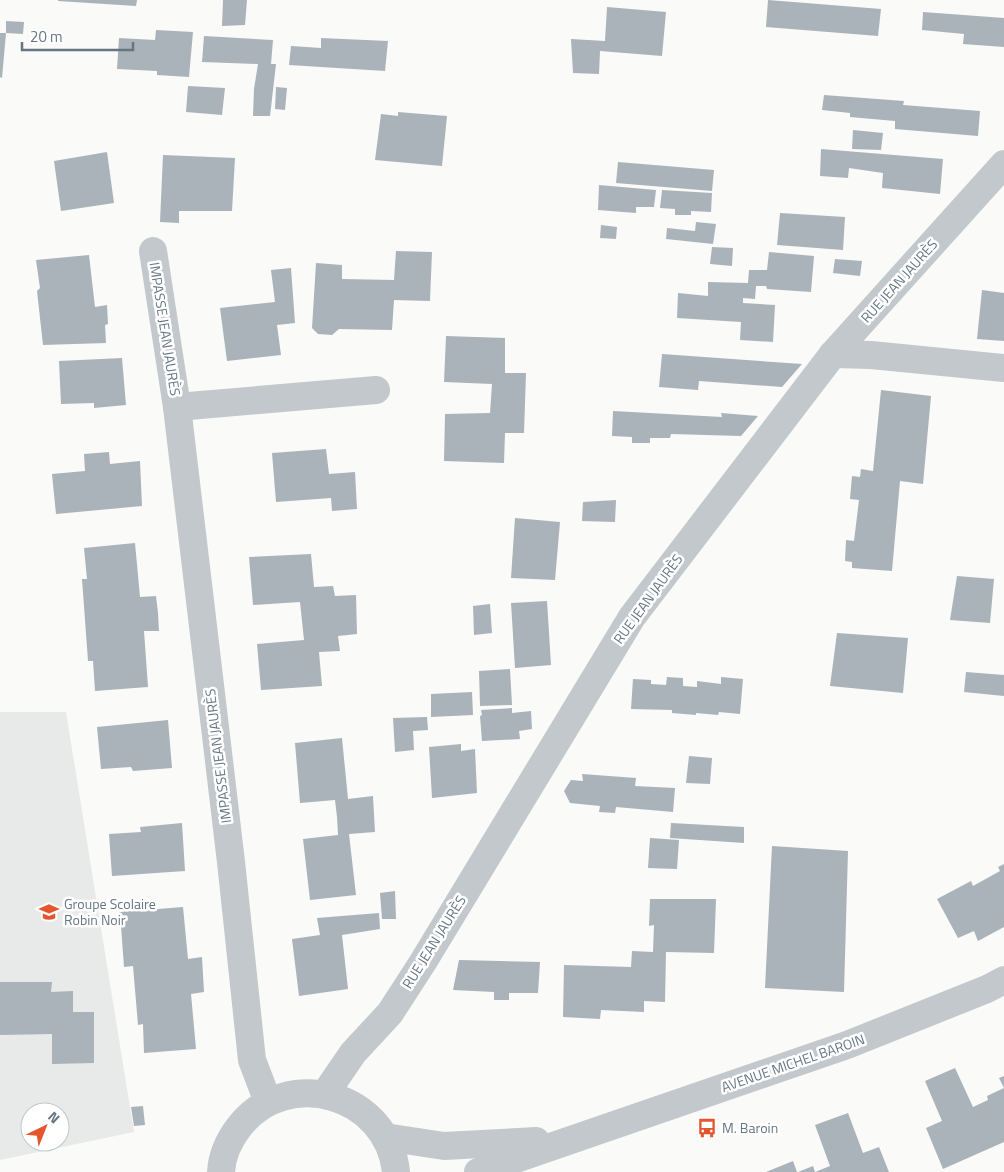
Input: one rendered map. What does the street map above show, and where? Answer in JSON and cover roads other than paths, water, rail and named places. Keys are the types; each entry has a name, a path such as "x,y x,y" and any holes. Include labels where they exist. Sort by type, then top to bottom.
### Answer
{"street":[{"name":"RUE JEAN JAURÈS","path":"325,1094 353,1053 390,1013 423,962 632,617 833,354 1004,164"},
{"name":"IMPASSE JEAN JAURÈS","path":"153,251 177,407 252,1060 268,1102"},
{"path":"833,354 871,355 1004,368"},
{"name":"IMPASSE JEAN JAURÈS","path":"177,407 376,390"},
{"name":"AVENUE MICHEL BAROIN","path":"478,1172 847,1046 987,989 1004,980"},
{"path":"216,1169 230,1138 246,1118 268,1102 296,1094 325,1094 349,1103 370,1117 385,1137 395,1160 396,1172"},
{"name":"AVENUE MICHEL BAROIN","path":"385,1137 444,1146 578,1137"}],"place":[{"name":"Groupe Scolaire Robin Noir","path":"49,912"},
{"name":"M. Baroin","path":"707,1128"}]}
